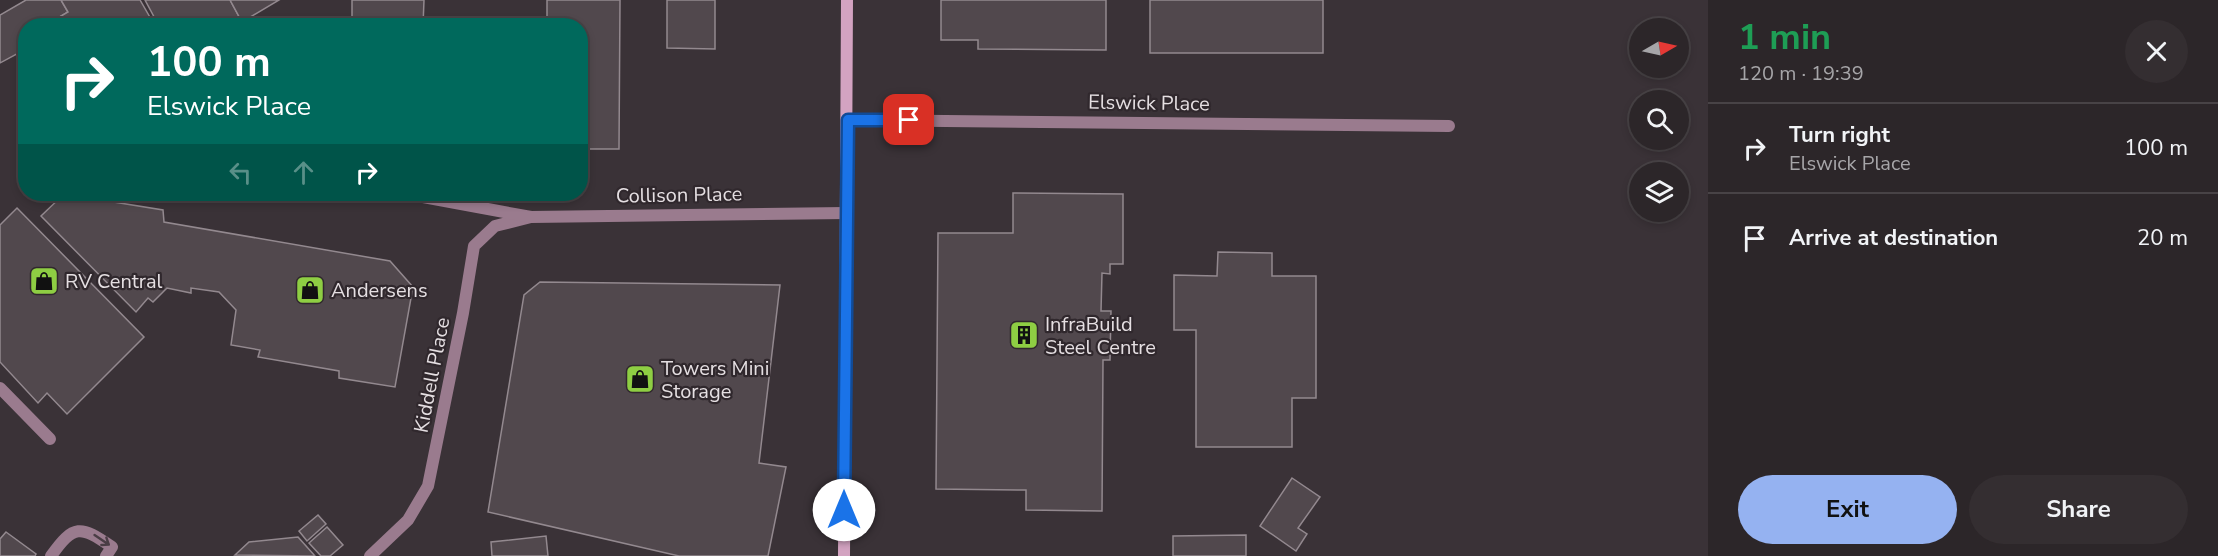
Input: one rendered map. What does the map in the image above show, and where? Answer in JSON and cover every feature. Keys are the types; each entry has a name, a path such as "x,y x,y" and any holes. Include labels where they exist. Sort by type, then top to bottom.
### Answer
{"street":[{"path":"844,556 847,0"},
{"name":"Elswick Place","path":"848,120 1449,126"},
{"name":"Collison Place","path":"445,201 531,217 846,213"},
{"name":"Kiddell Place","path":"370,556 408,520 428,486 464,314 474,246 495,226 531,217"},
{"path":"0,388 50,439"},
{"path":"51,556 66,536 77,530 89,532 112,547 106,556"}],"building":[{"path":"26,0 61,0 68,12 58,18 18,18 18,53 0,63 0,15"},
{"path":"61,0 140,0 150,18 58,18 68,12"},
{"path":"145,0 230,0 240,18 155,18"},
{"path":"230,0 279,0 249,18 240,18"},
{"path":"352,0 424,0 423,18 352,18"},
{"path":"547,0 620,0 619,149 588,149 588,18 547,18"},
{"path":"667,0 715,0 715,49 667,48"},
{"path":"941,0 1106,0 1106,50 978,49 978,40 941,40"},
{"path":"1150,0 1323,0 1323,53 1150,53"},
{"name":"InfraBuild Steel Centre","path":"1013,193 1123,194 1123,264 1110,264 1110,274 1102,273 1101,311 1111,311 1110,360 1103,360 1102,511 1026,510 1026,490 936,489 938,233 1013,233"},
{"name":"Andersens","path":"57,201 107,201 163,210 164,222 390,261 413,287 395,387 339,378 339,371 258,357 260,350 231,345 236,310 219,292 191,288 191,293 167,288 153,302 148,298 136,312 41,216"},
{"name":"RV Central","path":"17,208 144,337 67,414 47,393 38,403 0,362 0,225"},
{"path":"1218,252 1272,253 1272,276 1316,276 1316,398 1292,398 1292,447 1196,447 1196,330 1174,330 1174,275 1217,276"},
{"name":"Towers Mini Storage","path":"540,282 780,285 759,463 786,467 768,556 679,556 488,512 524,295"},
{"path":"1292,478 1320,497 1298,528 1307,534 1296,551 1260,526"},
{"path":"318,515 326,524 307,541 299,531"},
{"path":"327,527 343,545 330,556 321,556 309,543"},
{"path":"6,532 36,554 35,556 0,556 0,539"},
{"path":"1246,535 1246,556 1173,556 1173,536"},
{"path":"546,536 548,556 492,556 491,542"},
{"path":"298,537 315,556 235,555 249,542"}],"place":[{"name":"RV Central","path":"44,281"},
{"name":"Andersens","path":"310,290"},
{"name":"InfraBuild Steel Centre","path":"1024,335"},
{"name":"Towers Mini Storage","path":"640,379"}],"route":[{"path":"844,510 848,120 909,120"}]}
